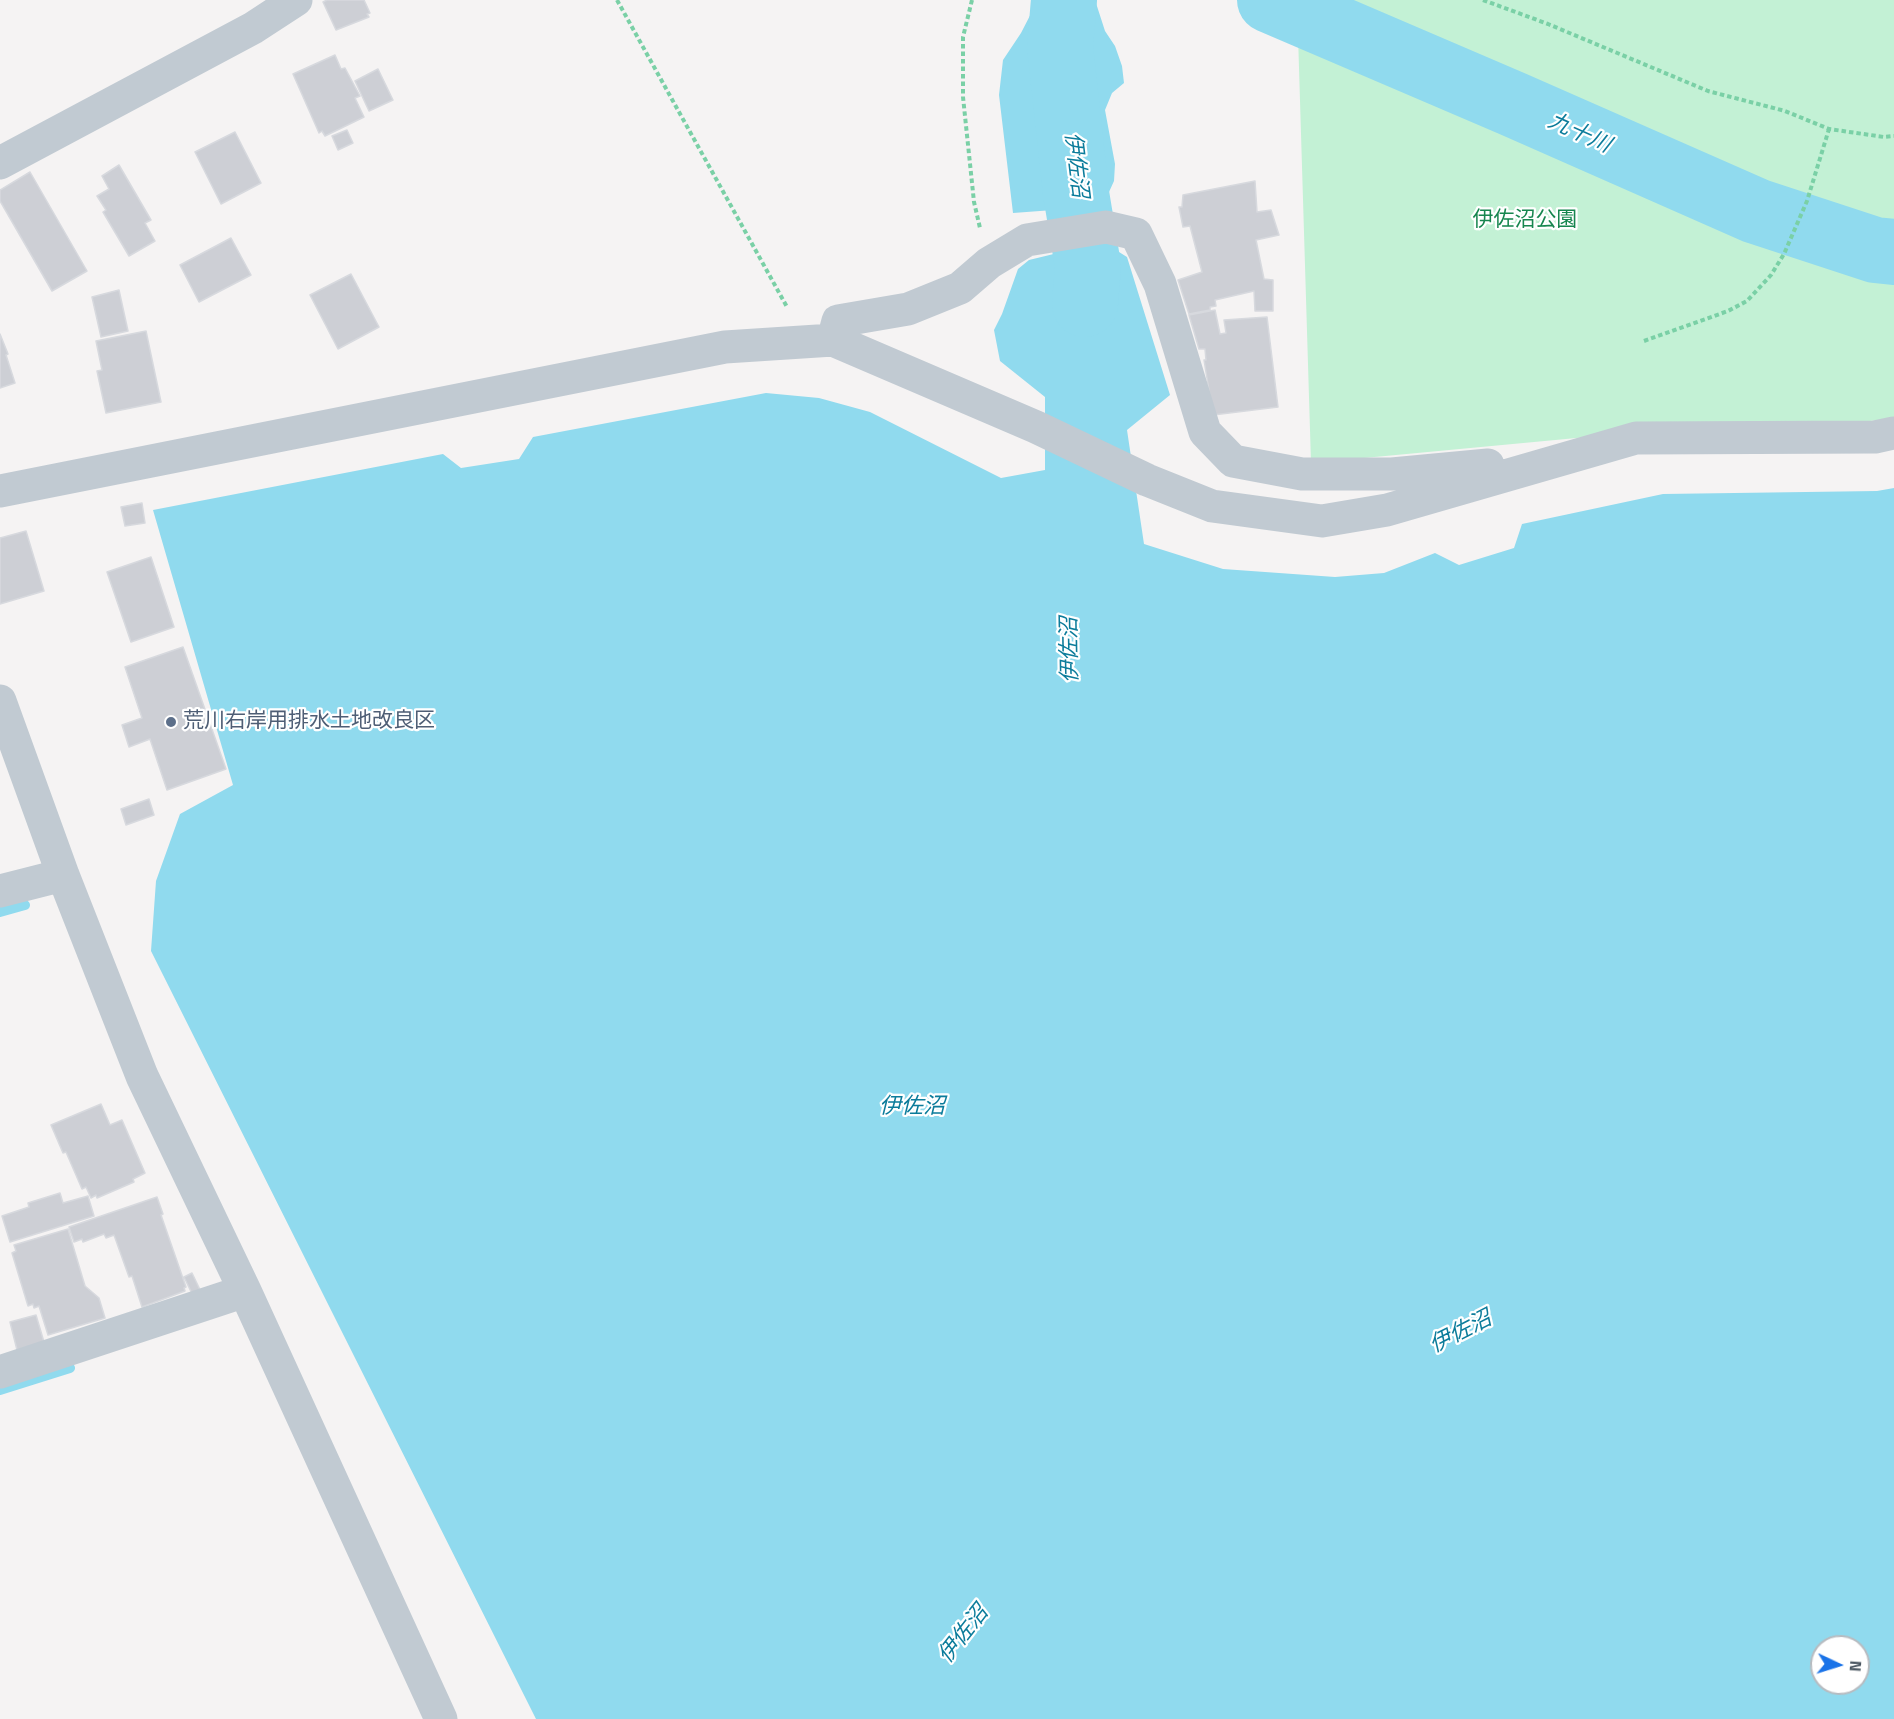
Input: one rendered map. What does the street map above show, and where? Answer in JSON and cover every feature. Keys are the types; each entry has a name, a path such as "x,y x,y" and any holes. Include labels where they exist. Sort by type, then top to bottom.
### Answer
{"street":[{"path":"0,163 253,28 296,0"},
{"path":"820,341 838,321 908,309 960,288 989,263 1027,240 1106,227 1136,234 1160,284 1206,432 1233,461 1302,474 1392,474 1564,458"},
{"path":"0,491 725,347 820,341 1036,427 1148,480 1212,506 1322,521 1387,510 1636,438 1875,436 1894,433"},
{"path":"0,701 63,875 142,1076 245,1291 441,1719"},
{"path":"0,891 63,875"},
{"path":"0,1372 245,1291"}],"path":[{"path":"617,0 820,341"},
{"path":"972,0 963,37 963,97 974,202 989,263"},
{"path":"1483,0 1548,24 1708,91 1785,111 1829,129 1884,137 1894,136"},
{"path":"1644,341 1728,311 1747,301 1771,275 1784,254 1807,201 1829,129"}],"green space":[{"name":"伊佐沼公園","path":"1294,0 1894,0 1894,418 1619,434 1311,463 1297,2"}],"water":[{"path":"1038,0 1095,0 1105,31 1115,46 1122,66 1124,83 1112,93 1105,110 1115,164 1114,181 1109,192 1066,200 1067,209 1013,213 999,95 1003,60 1021,33"},
{"name":"伊佐沼","path":"1103,242 1127,257 1170,395 1127,430 1144,544 1223,569 1335,577 1384,573 1435,553 1459,565 1514,548 1522,524 1663,494 1877,491 1894,488 1894,1719 536,1719 151,951 156,881 180,814 233,785 153,510 443,454 461,468 519,459 533,437 766,393 819,398 870,412 1001,478 1045,470 1045,397 1000,361 994,330 1018,269 1029,260"}],"building":[{"path":"327,0 364,0 370,13 367,14 369,17 336,30 323,2"},
{"path":"335,55 341,69 345,68 360,96 355,98 364,117 325,136 322,131 319,133 293,74"},
{"path":"378,69 393,100 369,111 355,81"},
{"path":"347,130 353,143 338,150 332,136"},
{"path":"235,132 261,183 221,204 195,152"},
{"path":"119,165 151,220 145,223 155,241 129,256 103,212 106,210 97,196 109,189 102,176"},
{"path":"30,172 87,271 52,291 0,201 0,190"},
{"path":"1255,181 1257,212 1271,210 1279,235 1256,240 1264,279 1273,280 1273,311 1255,311 1254,291 1215,300 1216,306 1210,307 1210,310 1189,314 1178,280 1202,272 1190,226 1183,227 1179,207 1182,207 1183,195"},
{"path":"231,238 251,275 199,302 180,265"},
{"path":"351,274 379,327 338,349 310,295"},
{"path":"119,290 128,331 101,337 92,297"},
{"path":"1215,310 1220,334 1226,333 1224,320 1267,317 1278,407 1213,415 1204,360 1206,360 1205,349 1199,349 1189,315"},
{"path":"146,331 161,402 106,413 97,371 102,370 96,341"},
{"path":"0,334 15,383 0,388"},
{"path":"142,503 145,523 125,526 121,507"},
{"path":"26,531 44,591 0,604 0,538"},
{"path":"151,557 174,627 131,642 107,572"},
{"name":"荒川右岸用排水土地改良区","path":"183,647 226,769 167,790 150,739 129,747 122,725 142,718 125,667"},
{"path":"149,799 154,815 126,825 121,809"},
{"path":"101,1104 110,1125 122,1120 145,1173 133,1179 134,1182 97,1198 96,1195 91,1198 86,1187 82,1189 51,1125"},
{"path":"60,1193 63,1203 88,1196 94,1216 10,1242 2,1216 29,1207 28,1203"},
{"path":"157,1197 186,1287 185,1291 142,1307 132,1276 129,1277 114,1235 106,1238 104,1234 83,1242 82,1239 74,1242 69,1227"},
{"path":"68,1229 85,1286 99,1298 105,1318 48,1335 39,1306 34,1308 33,1304 28,1306 12,1253 16,1251 14,1245"},
{"path":"192,1273 203,1296 195,1300 184,1277"},
{"path":"36,1315 44,1342 17,1350 10,1322"}],"waterway":[{"name":"伊佐沼","path":"1064,0 1060,47 1076,193 1088,266 1085,304"},
{"name":"九十川","path":"1270,0 1756,211 1875,250 1894,252"},
{"path":"0,912 25,905"},
{"path":"0,1390 70,1368"}],"place":[{"name":"荒川右岸用排水土地改良区","path":"171,722"}]}
